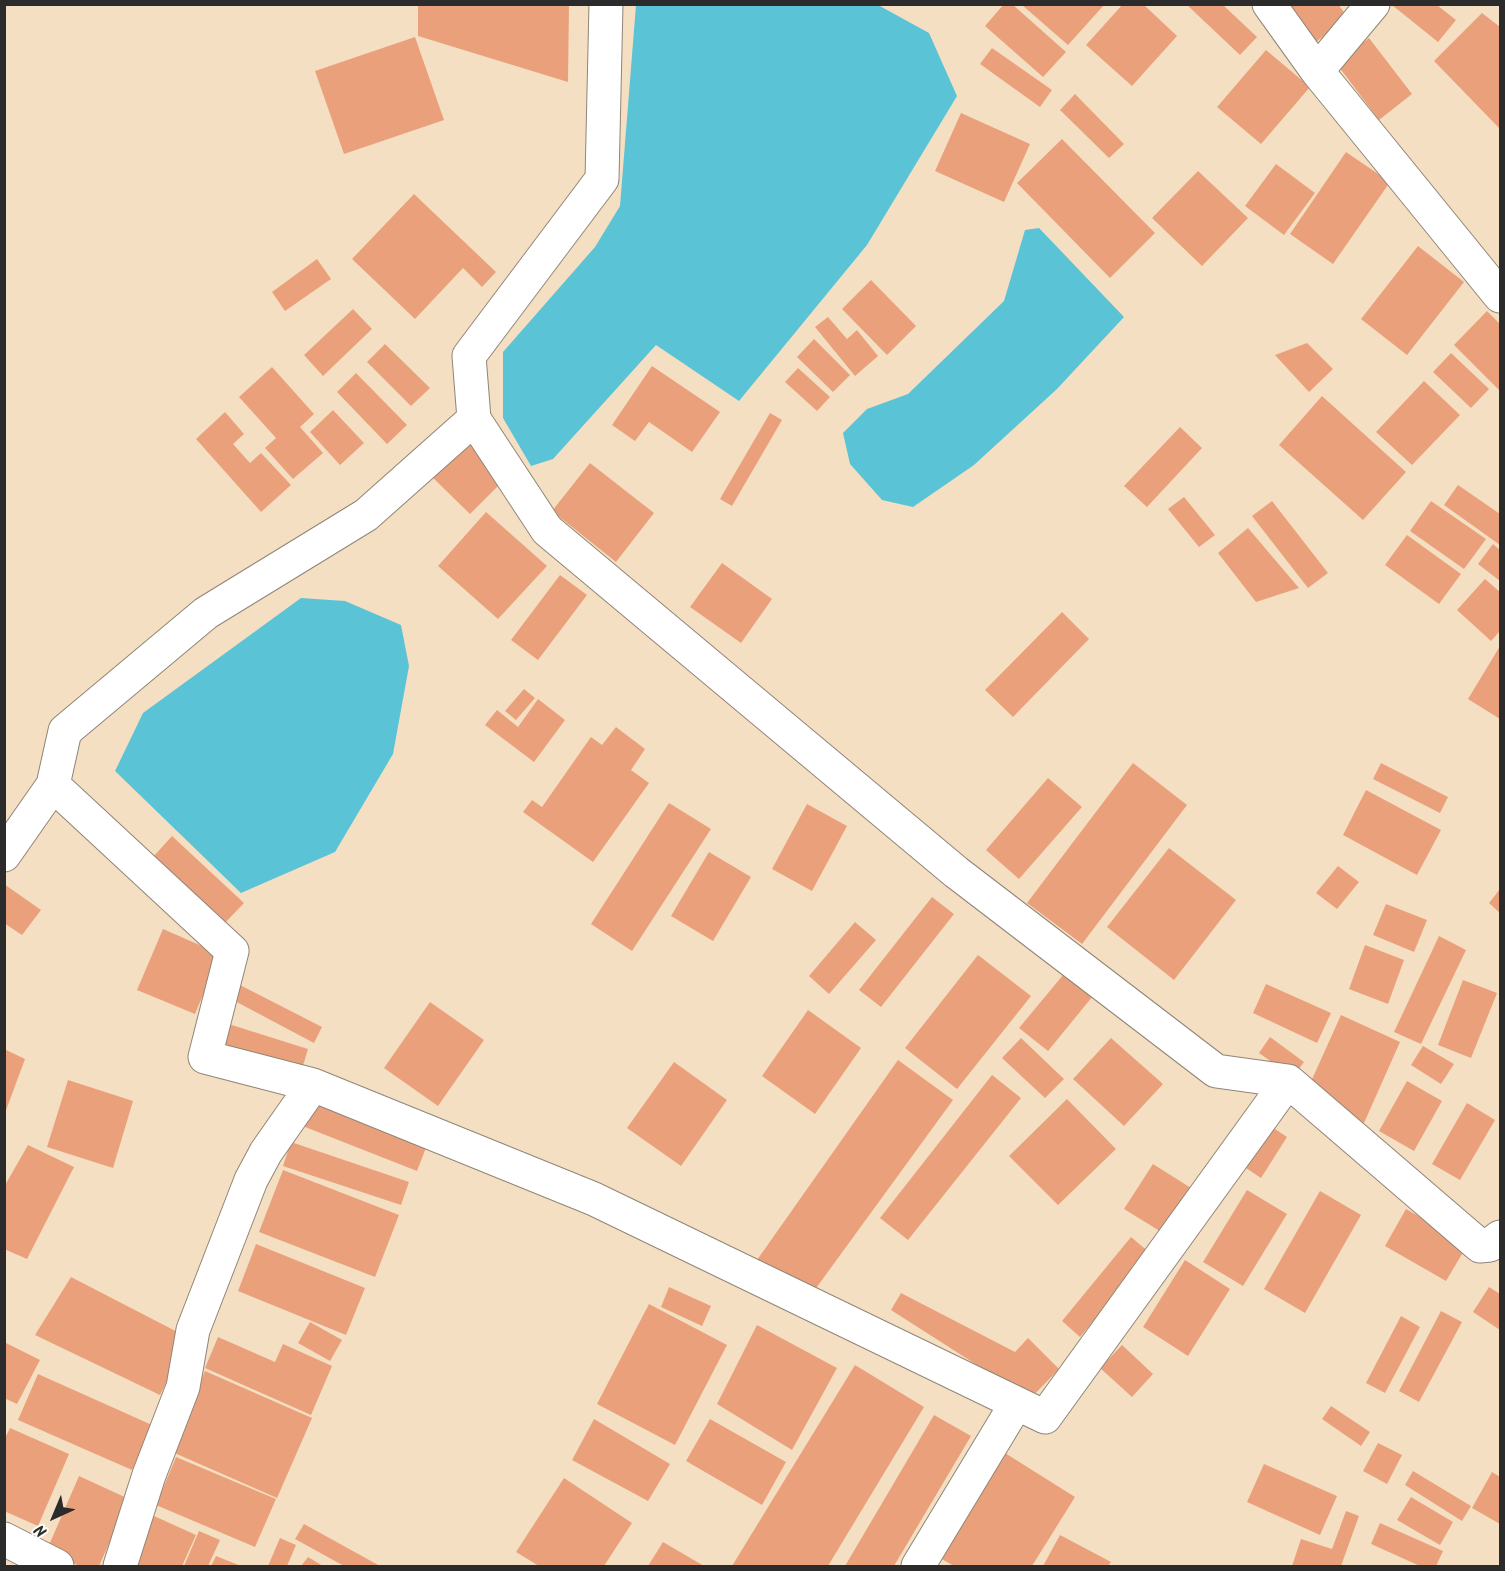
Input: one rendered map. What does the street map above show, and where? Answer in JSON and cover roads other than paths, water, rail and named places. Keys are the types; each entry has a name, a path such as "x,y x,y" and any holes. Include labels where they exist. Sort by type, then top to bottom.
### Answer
{"street":[{"path":"606,4 602,178 469,356 474,419 547,530 956,872 1216,1071 1288,1081 1480,1246 1490,1245 1500,1237"},
{"path":"1269,4 1317,71 1500,296"},
{"path":"1317,71 1372,4"},
{"path":"4,855 53,785 65,731 206,613 366,515 474,419"},
{"path":"53,785 232,951 205,1057 313,1085 594,1199 1045,1417 1288,1081"},
{"path":"120,1566 149,1475 183,1387 194,1330 250,1180 266,1152 313,1085"},
{"path":"918,1566 1016,1404"},
{"path":"4,1539 57,1566"}],"water":[{"path":"636,5 878,5 929,33 957,96 867,245 739,401 656,345 553,459 531,466 503,418 503,352 595,247 620,206"},
{"path":"1039,228 1124,317 1057,389 974,465 913,507 882,500 850,464 843,433 867,409 908,394 1004,301 1025,230"},
{"path":"301,598 345,601 401,625 409,666 393,754 335,852 241,893 115,771 143,713"}]}
